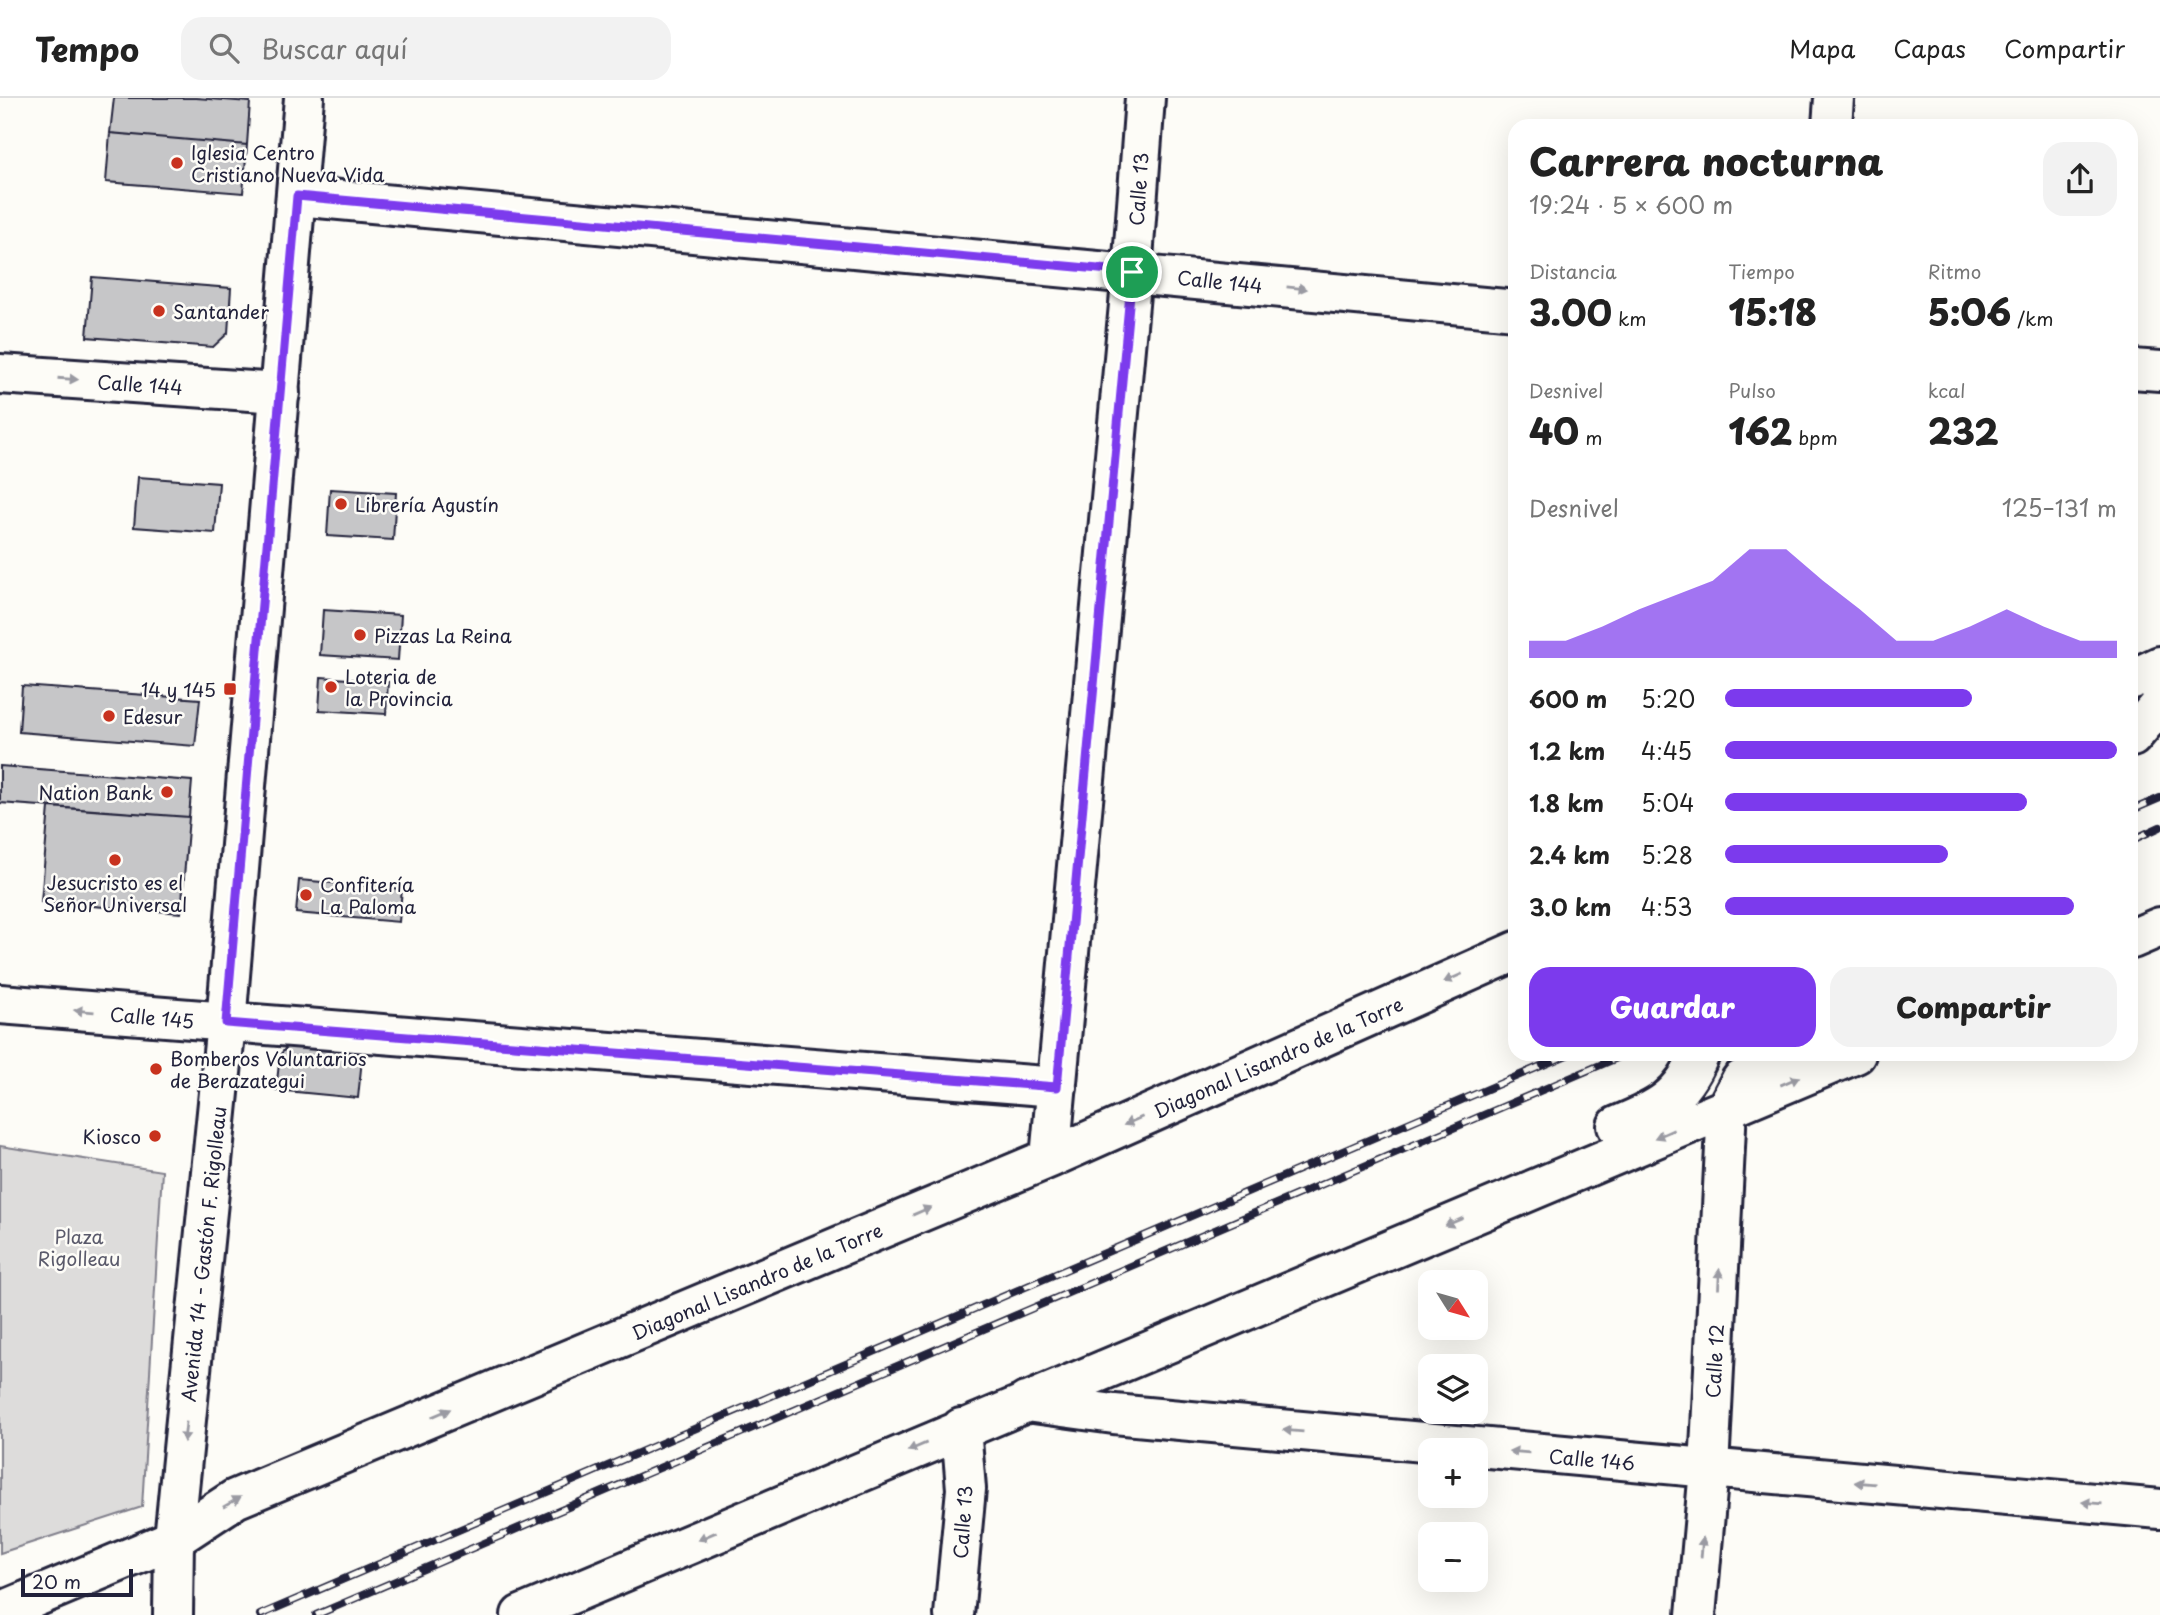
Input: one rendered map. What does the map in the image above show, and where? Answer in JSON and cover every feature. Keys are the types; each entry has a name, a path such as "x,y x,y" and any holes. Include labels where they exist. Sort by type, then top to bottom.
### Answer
{"street":[{"name":"Avenida 14 - Gastón F. Rigolleau","path":"173,1615 174,1539 226,1023 304,98"},
{"name":"Calle 13","path":"1050,1158 1132,272 1145,98"},
{"path":"1832,119 1834,98"},
{"name":"Calle 144","path":"297,196 1508,309"},
{"path":"2138,369 2160,371"},
{"name":"Calle 144","path":"0,374 280,394"},
{"path":"2138,676 2160,666"},
{"path":"2138,729 2160,704"},
{"path":"2138,936 2160,927"},
{"name":"Diagonal Lisandro de la Torre","path":"0,1612 174,1539 236,1499 1050,1158 1508,955"},
{"name":"Calle 145","path":"0,1004 1057,1087"},
{"path":"1025,1402 1365,1232 1650,1112 1667,1103 1679,1091 1696,1061"},
{"path":"1727,1107 1741,1080 1773,1061"},
{"path":"521,1615 1839,1061"},
{"name":"Calle 12","path":"1696,1615 1709,1469 1727,1107"},
{"name":"Calle 146","path":"1025,1402 1128,1416 2160,1509"},
{"name":"Calle 13","path":"954,1615 966,1489 961,1428"}],"green space":[{"name":"Plaza Rigolleau","path":"0,1146 162,1171 142,1507 0,1553"}],"building":[{"path":"114,98 196,98 250,102 247,145 110,133"},
{"name":"Iglesia Centro Cristiano Nueva Vida","path":"110,133 247,145 243,193 106,182"},
{"name":"Santander","path":"92,277 231,288 228,333 213,347 87,337"},
{"path":"138,477 219,483 215,533 134,527"},
{"path":"330,489 396,493 393,540 327,536"},
{"name":"Pizzas La Reina","path":"323,610 401,615 398,660 320,655"},
{"path":"321,677 388,682 386,714 319,710"},
{"name":"Edesur","path":"22,686 200,699 195,746 19,732"},
{"path":"0,766 192,781 189,817 0,803"},
{"name":"Jesucristo es el Señor Universal","path":"49,807 189,817 181,913 41,902"},
{"path":"299,880 402,889 399,922 296,913"},
{"path":"289,1044 363,1049 358,1098 276,1090 280,1055"}],"railway":[{"path":"2138,807 2160,798"},
{"path":"2138,837 2160,827"},
{"path":"260,1615 1553,1061"},
{"path":"316,1615 1610,1061"}],"place":[{"name":"Iglesia Centro Cristiano Nueva Vida","path":"177,163"},
{"name":"Santander","path":"159,311"},
{"name":"Librería Agustín","path":"341,504"},
{"name":"Pizzas La Reina","path":"360,635"},
{"name":"Loteria de la Provincia","path":"331,687"},
{"name":"14 y 145","path":"230,689"},
{"name":"Edesur","path":"109,716"},
{"name":"Nation Bank","path":"167,792"},
{"name":"Jesucristo es el Señor Universal","path":"115,860"},
{"name":"Confitería La Paloma","path":"306,895"},
{"name":"Bomberos Voluntarios de Berazategui","path":"156,1069"},
{"name":"Kiosco","path":"155,1136"}],"route":[{"path":"297,196 1132,272 1057,1087 226,1023 297,196"}]}
